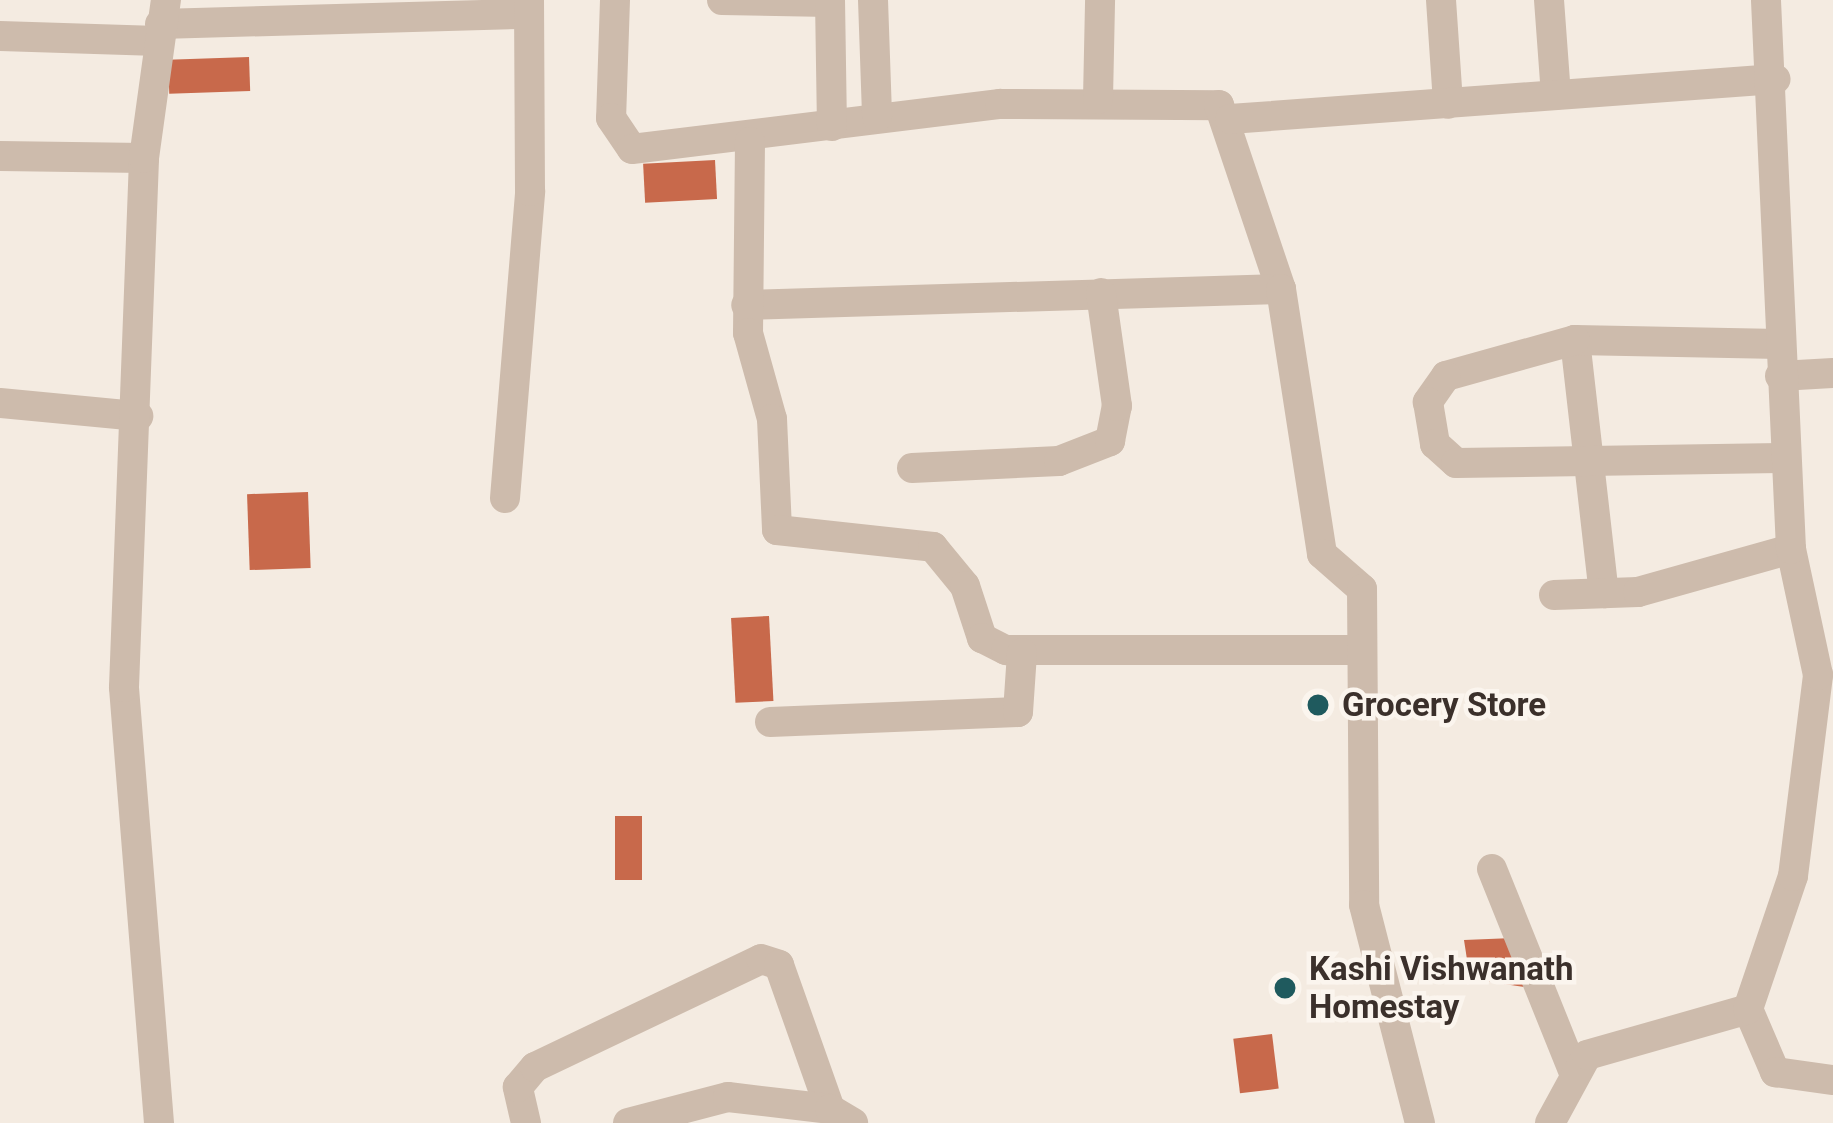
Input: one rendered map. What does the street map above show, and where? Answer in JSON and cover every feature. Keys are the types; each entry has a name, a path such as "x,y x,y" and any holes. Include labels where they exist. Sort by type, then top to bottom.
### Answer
{"street":[{"path":"616,0 611,118 621,143 750,142 877,117 1098,99 1194,99 1230,119 1776,80"},
{"path":"722,0 830,1 832,127"},
{"path":"873,0 877,117"},
{"path":"1098,99 1100,0"},
{"path":"1441,0 1448,104"},
{"path":"1549,0 1556,95"},
{"path":"1766,0 1776,80 1780,360 1790,549 1815,639 1825,740 1788,901 1748,1009 1775,1072 1833,1080"},
{"path":"0,36 161,22 529,7 529,212 505,498"},
{"path":"159,1123 124,687 138,416 144,158 161,22"},
{"path":"1230,119 1281,289 1322,554 1362,589 1357,650 1364,905 1420,1123"},
{"path":"750,142 746,305 772,419 777,530 933,548 965,586 982,638 1022,653 1357,650"},
{"path":"0,156 144,158"},
{"path":"746,305 1281,289"},
{"path":"912,467 1059,461 1110,441 1117,406 1101,293"},
{"path":"1575,340 1604,593"},
{"path":"1785,458 1448,461 1429,417 1446,376 1575,340 1780,360 1833,373"},
{"path":"0,403 138,416"},
{"path":"1554,596 1604,593 1790,549"},
{"path":"770,722 1018,712 1022,653"},
{"path":"1492,869 1573,1071"},
{"path":"526,1123 518,1088 535,1067 761,958 779,965 842,1116"},
{"path":"1550,1123 1573,1071 1612,1041 1748,1009"},
{"path":"628,1123 728,1097 842,1116"}],"building":[{"path":"249,57 250,91 169,94 168,60"},
{"path":"715,160 717,199 645,203 643,164"},
{"path":"308,492 311,568 250,570 247,494"},
{"path":"769,616 773,701 736,703 731,618"},
{"path":"615,816 642,816 642,880 615,880"},
{"path":"1513,938 1531,988 1470,979 1464,940"},
{"path":"1272,1034 1279,1089 1240,1093 1233,1039"}],"place":[{"name":"Grocery Store","path":"1318,705"},
{"name":"Kashi Vishwanath Homestay","path":"1285,988"}]}
